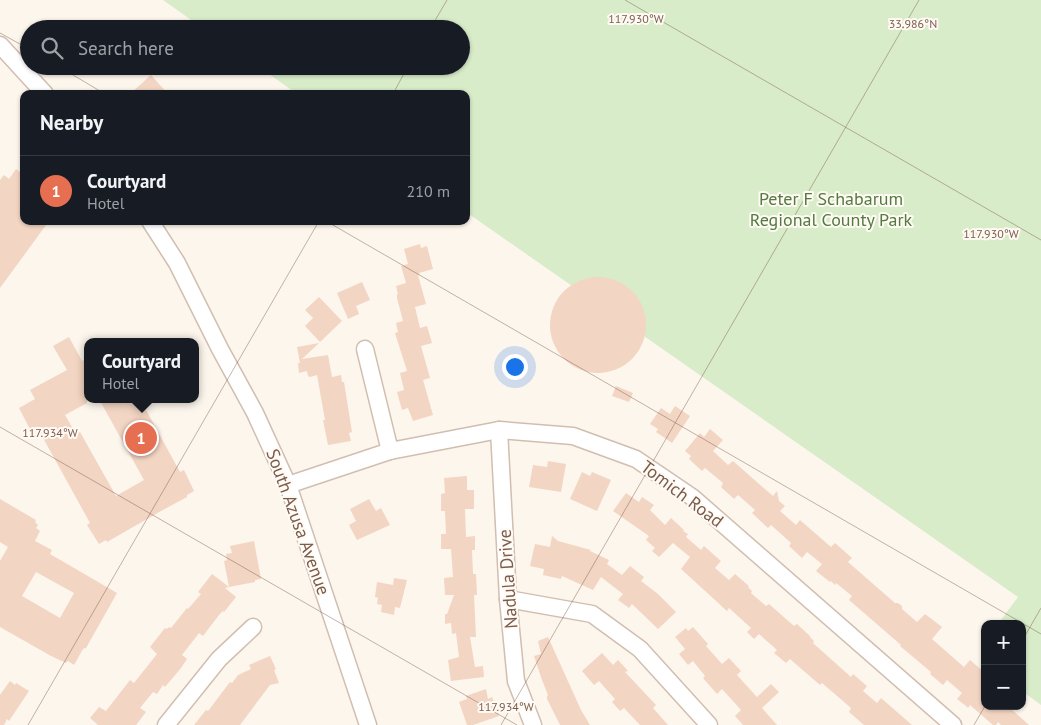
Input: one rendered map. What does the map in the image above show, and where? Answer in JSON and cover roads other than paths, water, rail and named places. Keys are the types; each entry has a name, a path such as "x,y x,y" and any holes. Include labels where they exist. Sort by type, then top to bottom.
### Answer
{"street":[{"path":"0,46 20,67"},
{"path":"27,75 41,90"},
{"name":"South Azusa Avenue","path":"153,225 177,263 220,349 255,413 288,486 368,725"},
{"path":"365,349 390,451"},
{"name":"Tomich Road","path":"288,486 390,451 499,430 573,436 636,460 692,496 953,725"},
{"name":"Nadula Drive","path":"499,430 508,599 516,681 533,725"},
{"path":"508,599 592,614 640,649 710,725"},
{"path":"166,725 219,659 253,627"}],"place":[{"name":"Courtyard","path":"141,438"}],"park label":[{"name":"Peter F Schabarum Regional County Park","path":"831,209"}]}
